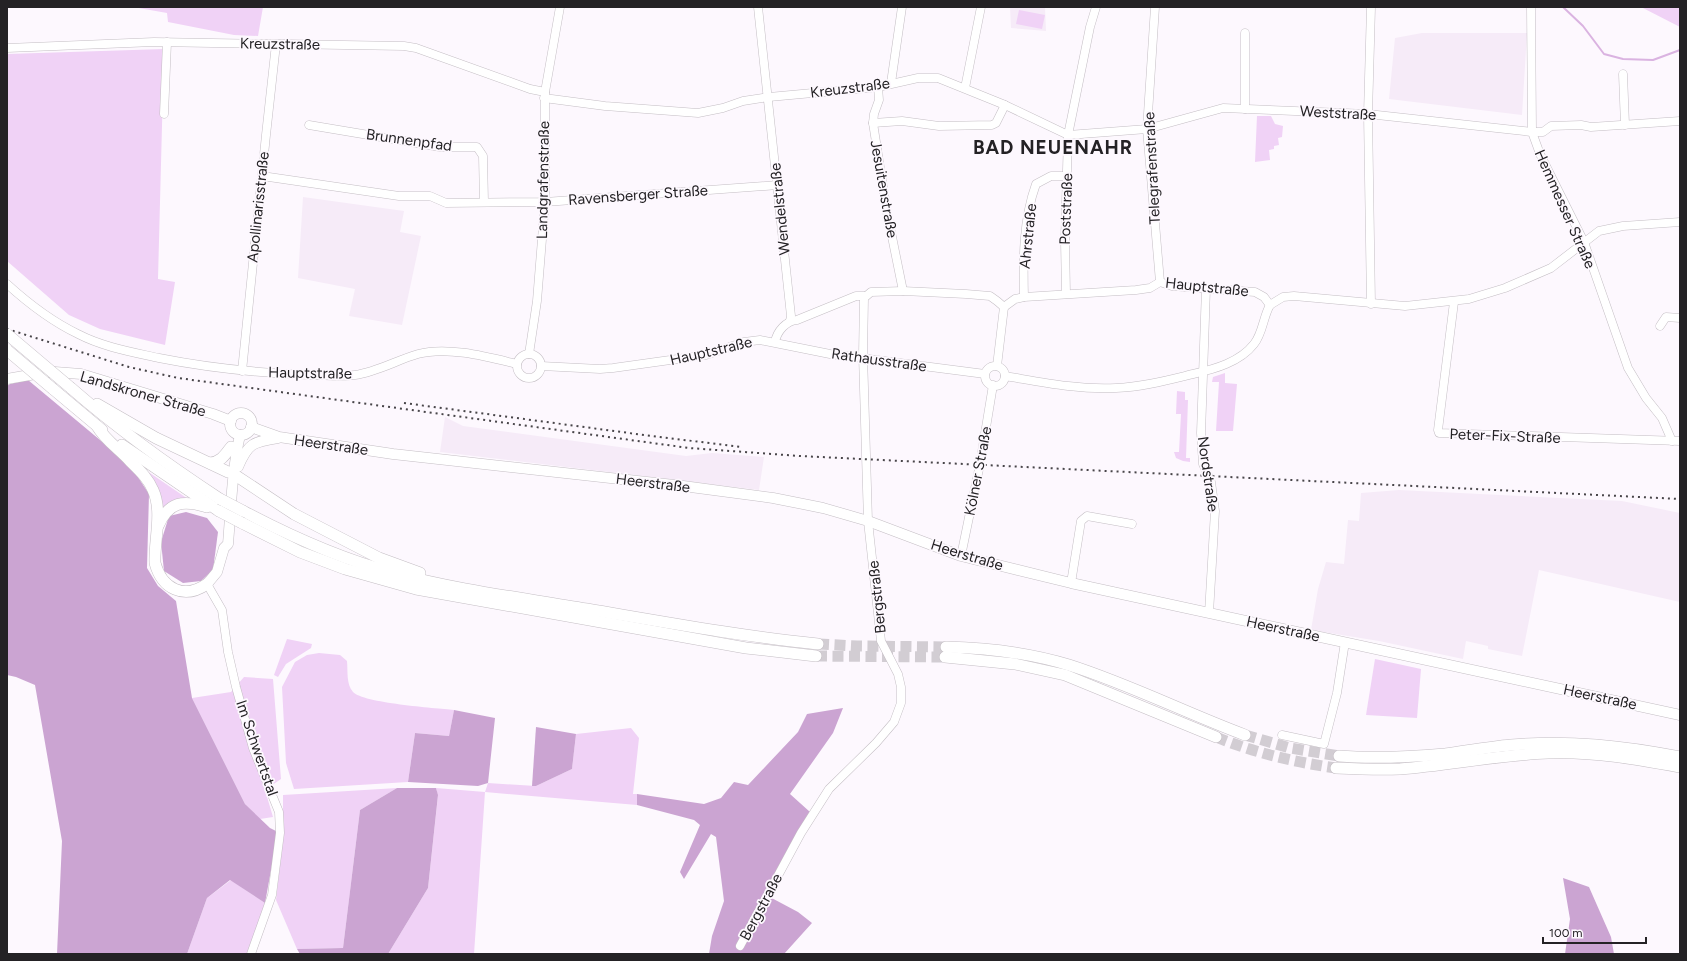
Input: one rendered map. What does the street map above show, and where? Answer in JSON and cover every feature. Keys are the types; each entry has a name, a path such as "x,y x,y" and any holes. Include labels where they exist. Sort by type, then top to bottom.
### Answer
{"highway":[{"path":"7,334 135,440 187,478 220,499 286,534 345,558 394,573 450,586 746,636 818,644"},
{"path":"7,350 96,426 219,511 300,552 337,566 416,589 746,648 816,656"},
{"path":"71,388 156,438 232,474 294,514 379,558 430,576 450,586"},
{"path":"96,426 102,436 144,475 150,485 155,499 157,528 155,563 157,571 163,581 175,590 188,592 195,591 207,584"},
{"path":"210,463 216,462 222,458 231,447"},
{"path":"157,528 166,512 177,504 195,504 219,511"},
{"path":"1216,737 1118,695 1065,675 1015,664 946,652 1011,652 1068,665 1100,676 1201,719 1245,735"},
{"path":"1339,756 1389,758 1446,754 1511,745 1588,743 1651,757 1680,767"},
{"path":"1336,768 1372,770 1399,769 1515,755 1549,753 1680,757"}],"main road":[{"name":"Landskroner Straße","path":"7,379 42,373 81,374 199,409 231,421"},
{"path":"232,474 235,461 237,434 231,427 231,421 235,416 244,414 252,421 251,428 248,432 237,434"},
{"name":"Heerstraße","path":"251,428 280,437 393,454 684,486 773,498 823,508 868,521 961,556 1071,583 1680,715"},
{"path":"207,584 217,572 224,548 228,544 232,474 231,447 237,434"},
{"path":"232,474 246,451 253,444 280,437"}],"street":[{"name":"Landgrafenstraße","path":"529,354 537,301 545,202 545,95 560,7"},
{"name":"Wendelstraße","path":"758,7 778,185 791,316 790,321"},
{"path":"891,83 902,7"},
{"path":"965,88 981,7"},
{"name":"Poststraße","path":"1066,294 1065,241 1068,135 1090,28 1096,7"},
{"name":"Telegrafenstraße","path":"1155,7 1147,129 1160,282"},
{"path":"1371,7 1368,114 1371,304"},
{"name":"Hemmesser Straße","path":"1531,7 1532,132 1540,154 1584,242 1628,368 1646,398 1662,418 1676,441"},
{"path":"1245,33 1245,109"},
{"name":"Kreuzstraße","path":"7,48 78,44 167,42 416,48 545,95 605,106 698,113 769,97 878,87 918,78 938,78 1005,105 1068,135"},
{"path":"164,114 167,42"},
{"name":"Apollinarisstraße","path":"242,371 276,44"},
{"path":"1623,74 1625,125"},
{"name":"Jesuitenstraße","path":"878,87 879,100 874,114 873,123 887,212 902,291"},
{"path":"873,123 902,121 939,126 992,125 996,123 1005,105"},
{"name":"Weststraße","path":"1147,129 1223,108 1368,114 1532,132"},
{"path":"1532,132 1543,132 1551,126 1581,125 1591,127 1680,121"},
{"name":"Brunnenpfad","path":"309,125 440,147 477,147 483,156 484,202"},
{"path":"1068,135 1147,129"},
{"name":"Ravensberger Straße","path":"262,176 399,196 430,196 446,203 545,202 778,185"},
{"name":"Ahrstraße","path":"1024,297 1023,258 1030,200 1036,184 1052,176 1067,176"},
{"name":"Hauptstraße","path":"1004,307 1015,298 1150,288 1160,282 1172,286 1256,292 1264,297 1270,304 1283,297 1294,296 1404,306 1454,302 1484,296 1551,268 1599,231 1623,226 1680,222"},
{"name":"Hauptstraße","path":"7,284 47,317 80,335 95,341 139,354 242,371 284,374 355,375 419,354 434,352 486,357 517,364"},
{"name":"Nordstraße","path":"1206,288 1201,433 1203,464 1211,482 1215,511 1209,612"},
{"path":"790,321 856,296 868,294 902,291 990,296 998,300 1004,307 997,366"},
{"name":"Bergstraße","path":"740,946 801,833 829,789 876,743 894,722 901,702 901,687 898,674 881,641 868,521 863,358 863,301 868,294"},
{"name":"Peter-Fix-Straße","path":"1454,302 1438,430 1440,433 1445,435 1676,441"},
{"path":"1004,376 1060,386 1116,388 1136,387 1204,371 1228,363 1244,354 1255,343 1260,333 1265,313 1270,304"},
{"path":"1660,326 1666,317 1680,318"},
{"name":"Hauptstraße","path":"541,366 600,370 706,355 752,340 775,342 778,332 790,321"},
{"name":"Rathausstraße","path":"775,342 830,354 985,374"},
{"path":"529,354 538,358 541,366 537,375 527,378 519,373 517,364 522,356 529,354"},
{"path":"997,366 1002,368 1004,376 1001,383 993,385 987,382 985,374 989,368 997,366"},
{"name":"Kölner Straße","path":"961,556 980,464 993,385"},
{"path":"1071,583 1081,521 1087,516 1132,524"},
{"name":"Im Schwertstal","path":"207,584 222,610 228,652 253,748 279,812 280,833 272,895 251,954"},
{"path":"1282,735 1324,744 1337,693 1345,642"}],"shaded area":[{"path":"133,7 263,7 258,36 234,35 168,22 167,13"},
{"path":"1010,7 1045,7 1046,31 1011,28"},
{"path":"1641,7 1680,7 1680,27"},
{"path":"1019,10 1045,15 1042,29 1016,24"},
{"path":"1422,33 1527,33 1522,115 1389,99 1395,38"},
{"path":"164,49 158,279 175,282 165,345 100,329 69,315 7,261 7,54"},
{"path":"1257,116 1271,116 1275,124 1283,126 1282,137 1278,138 1279,145 1274,146 1274,149 1269,150 1270,160 1255,162"},
{"path":"303,197 404,211 400,232 421,236 402,325 349,316 355,289 298,278"},
{"path":"1225,373 1225,383 1237,384 1233,431 1216,431 1219,382 1212,382 1213,377"},
{"path":"28,380 130,465 149,494 147,568 158,586 176,601 192,698 245,804 270,828 278,832 265,903 230,880 207,898 187,954 57,954 62,841 35,685 7,675 7,386"},
{"path":"1177,391 1185,392 1185,400 1188,400 1186,458 1190,458 1190,462 1176,458 1174,452 1179,452 1181,414 1176,414"},
{"path":"445,417 463,426 686,456 712,453 764,457 759,490 440,452"},
{"path":"147,471 188,499 163,511"},
{"path":"1399,490 1622,501 1680,513 1680,602 1539,570 1522,656 1488,649 1488,646 1466,641 1463,659 1379,641 1311,630 1318,589 1326,562 1344,564 1348,520 1359,521 1361,493"},
{"path":"186,512 207,518 218,532 213,570 201,581 183,583 164,571 161,542 169,516"},
{"path":"287,639 312,644 311,648 286,664 278,677 274,675"},
{"path":"319,653 340,655 347,661 349,685 353,692 359,696 384,702 454,710 449,736 415,733 408,782 294,789 286,763 282,687 295,662 307,655"},
{"path":"1375,659 1421,669 1417,718 1366,715"},
{"path":"244,677 273,679 281,779 265,790 273,817 260,819 245,804 192,698 231,692"},
{"path":"843,708 833,733 790,794 810,812 766,895 798,912 812,923 784,954 709,954 712,936 724,901 716,837 711,834 684,879 680,872 700,825 694,820 637,805 637,794 704,804 721,798 734,782 748,785 798,732 807,714"},
{"path":"454,710 495,718 488,783 478,786 408,782 415,733 449,736"},
{"path":"536,727 576,734 572,769 536,786 532,786"},
{"path":"631,728 639,738 633,794 637,794 637,805 485,792 488,783 536,786 572,769 576,734"},
{"path":"397,788 360,810 343,948 297,949 276,900 283,839 283,795"},
{"path":"397,788 436,788 438,795 428,888 388,954 300,954 297,949 343,948 360,810"},
{"path":"436,788 485,792 474,954 388,954 428,888 438,796"},
{"path":"1563,878 1589,887 1611,937 1614,954 1565,954 1570,919"},
{"path":"231,880 265,903 248,954 187,954 207,898"}],"waterway":[{"path":"1563,7 1583,26 1604,54 1623,59 1653,60 1680,50"}],"tunnel":[{"path":"818,644 946,647"},
{"path":"816,656 945,657"},
{"path":"1245,735 1290,748 1339,756"},
{"path":"1216,737 1245,748 1275,756 1336,768"}],"railway":[{"path":"7,329 129,367 178,378 689,448 800,456 1680,499"},
{"path":"404,403 741,447"}],"district":[{"name":"BAD NEUENAHR","path":"1053,147"}]}
